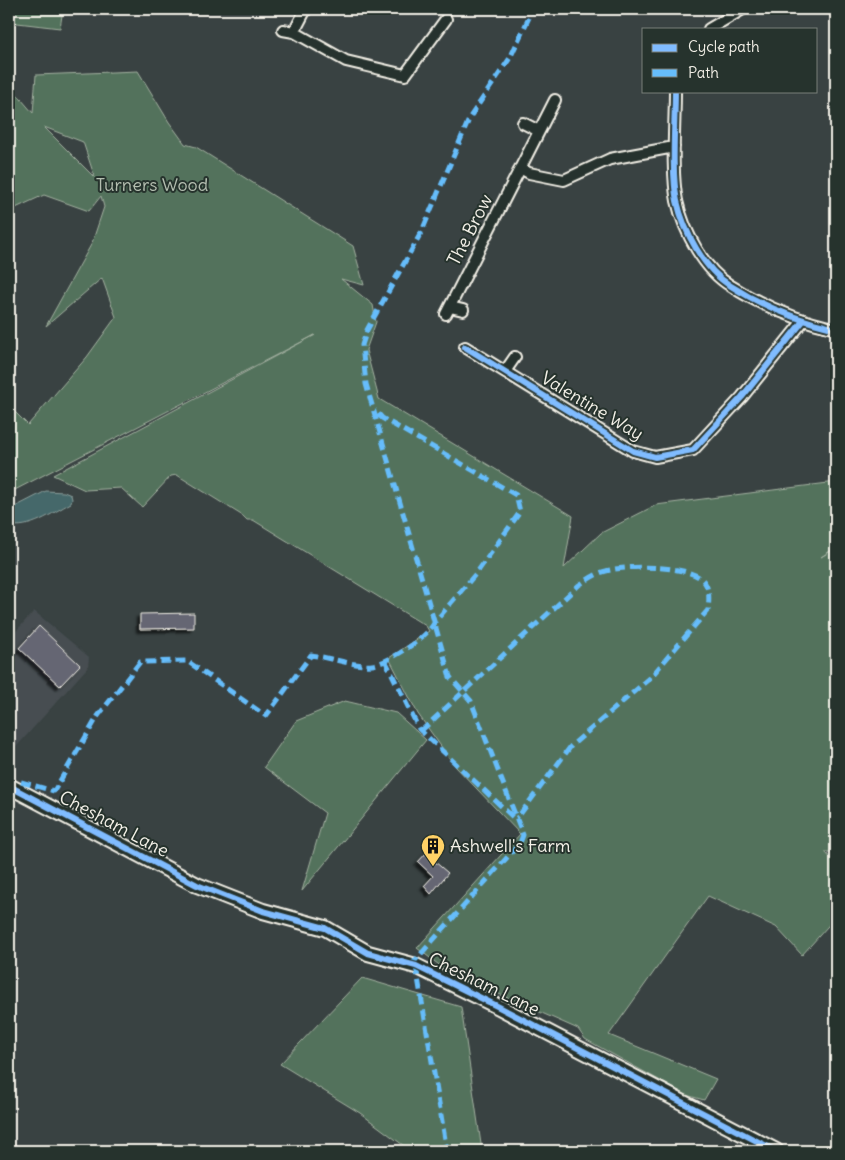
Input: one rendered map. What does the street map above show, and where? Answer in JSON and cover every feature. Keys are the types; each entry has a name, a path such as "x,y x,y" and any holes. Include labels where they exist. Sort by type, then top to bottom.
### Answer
{"street":[{"path":"294,32 306,9"},
{"path":"711,28 743,9"},
{"path":"283,30 294,32 346,61 405,74 446,19"},
{"path":"675,92 674,148 677,201 687,230 708,265 730,286 803,321 836,329"},
{"name":"The Brow","path":"463,310 448,310 555,100"},
{"path":"523,123 539,131"},
{"path":"520,168 529,173 564,180 610,159 674,148"},
{"name":"Valentine Way","path":"465,347 506,370 633,451 655,457 694,450 742,397 803,321"},
{"path":"506,370 515,357"},
{"name":"Chesham Lane","path":"9,786 197,885 263,911 325,928 368,953 416,966 776,1151"}],"shaded area":[{"path":"34,611 89,657 88,667 17,746 9,744 9,639"}],"green space":[{"path":"9,9 63,9 60,28 9,22"},
{"name":"Turners Wood","path":"138,71 169,122 185,144 196,147 353,246 364,285 341,279 373,305 376,322 366,350 379,399 573,516 564,568 601,533 656,505 836,482 836,547 821,557 836,548 836,852 825,852 836,864 836,917 802,955 776,927 708,896 609,1035 716,1079 704,1100 686,1095 585,1039 578,1029 447,971 417,948 520,834 455,766 418,714 389,658 429,631 426,626 253,520 247,520 177,475 171,476 142,507 121,488 85,490 53,475 315,335 9,493 9,406 28,425 87,357 116,317 102,278 46,326 92,243 104,207 101,196 89,211 44,195 9,211 9,85 33,113 36,75","holes":["44,127 83,142 95,178"]},
{"path":"345,701 396,713 426,740 302,891 325,813 264,767 296,721"},
{"path":"362,978 461,1007 482,1151 411,1151 360,1113 280,1064"}],"water":[{"path":"46,491 64,492 71,495 71,503 33,523 17,526 9,525 9,510"}],"building":[{"path":"194,613 194,628 140,629 140,614"},
{"path":"39,626 80,665 60,686 19,648"},
{"name":"Ashwell's Farm","path":"429,850 437,856 434,861 448,873 431,894 424,886 433,876 418,862"}],"marked path":[{"path":"411,965 520,843 523,835 471,701 450,677 366,384 362,345 367,330 422,231 470,117 510,58 533,9"},
{"path":"21,782 54,791 98,716 140,662 187,661 266,716 311,655 372,665 397,655 416,642 430,629 478,571 520,512 516,495 382,418 375,410"},
{"path":"421,731 579,585 592,577 616,569 643,567 688,572 705,583 708,589 708,610 650,678 571,746 518,817"},
{"path":"385,660 419,729 515,819 518,817"},
{"path":"416,966 447,1151"}],"cycle path":[{"path":"675,92 675,189 680,213 696,249 712,270 731,286 769,306 809,322 836,329"},
{"path":"465,347 633,451 655,457 693,450 742,397 803,321"},
{"path":"9,786 197,885 263,911 325,928 368,953 416,966 776,1151"}],"place":[{"name":"Ashwell's Farm","path":"433,867"}]}
